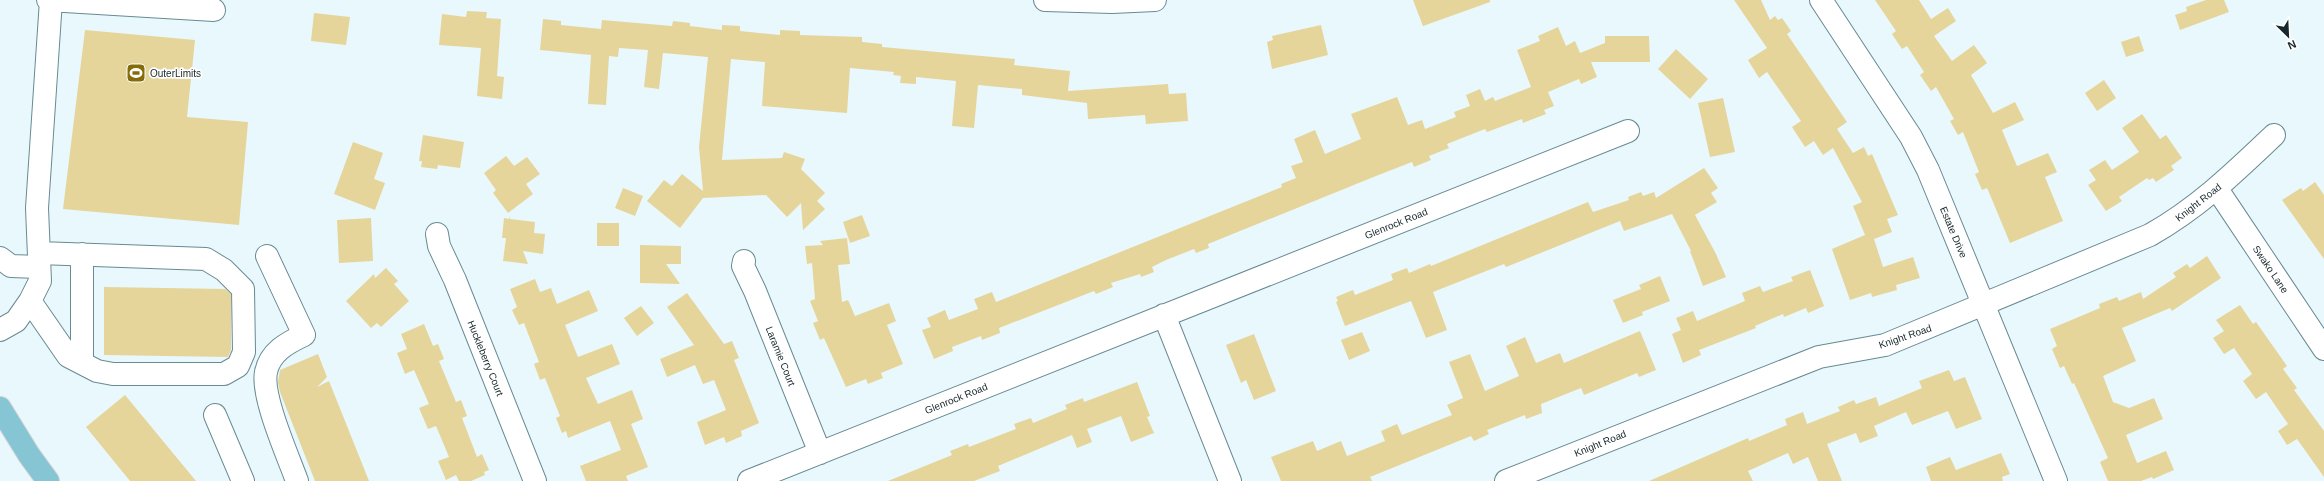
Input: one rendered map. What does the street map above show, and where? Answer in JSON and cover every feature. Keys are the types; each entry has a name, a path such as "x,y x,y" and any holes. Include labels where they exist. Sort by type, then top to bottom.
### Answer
{"main road":[{"path":"0,408 29,455 48,481"}],"street":[{"path":"48,0 214,10"},
{"path":"0,330 16,321 30,301 40,281 37,208 51,0"},
{"path":"1046,0 1112,2 1155,0"},
{"name":"Estate Drive","path":"1821,0 1911,137 1928,170 2056,481"},
{"name":"Glenrock Road","path":"749,481 1628,131"},
{"name":"Knight Road","path":"1506,481 1818,357 1886,345 2150,235 2180,218 2217,189 2274,135"},
{"name":"Swako Lane","path":"2217,189 2324,349"},
{"name":"Huckleberry Court","path":"437,234 439,246 455,280 535,481"},
{"path":"82,254 82,363"},
{"path":"0,258 11,266 39,260 82,254 206,259 224,270 243,289 244,352 238,366 224,374 113,374 97,371 68,356 30,301"},
{"path":"267,256 304,336 289,342 277,352 266,372 268,397 296,481"},
{"name":"Laramie Court","path":"744,261 743,266 755,291 820,453"},
{"path":"1164,315 1228,477"},
{"path":"215,415 243,481"}],"building":[{"path":"1413,0 1490,0 1490,2 1423,26"},
{"path":"1734,0 1761,0 1770,20 1775,16 1778,20 1782,18 1791,31 1787,34 1847,122 1837,129 1853,153 1864,147 1868,156 1872,154 1898,215 1887,219 1892,232 1874,239 1883,267 1913,257 1920,278 1896,285 1897,290 1872,297 1871,293 1850,300 1832,249 1865,235 1853,206 1862,202 1833,148 1823,155 1814,141 1805,147 1792,127 1801,121 1767,72 1759,78 1748,60 1767,48"},
{"path":"1875,0 1919,0 1931,19 1948,8 1956,21 1934,36 1952,61 1974,45 1987,63 1971,75 1993,113 2015,102 2024,120 2002,130 2017,166 2048,153 2057,172 2045,177 2063,221 2010,243 1987,188 1982,190 1975,174 1979,172 1963,132 1958,135 1950,121 1954,119 1936,87 1931,91 1920,75 1924,72 1907,46 1902,49 1892,34 1896,31"},
{"path":"2206,0 2224,0 2229,12 2180,30 2175,15 2187,11 2186,7"},
{"path":"467,11 487,12 486,18 501,19 497,76 504,77 502,99 477,96 481,48 439,45 442,14 466,17"},
{"path":"314,13 350,17 346,45 311,41"},
{"path":"543,19 561,21 561,25 601,29 602,20 672,26 673,21 690,23 690,26 722,30 722,25 740,26 740,31 780,35 780,30 800,31 800,35 862,37 862,42 882,44 882,47 1015,59 1014,65 1070,71 1068,91 1168,84 1169,94 1186,93 1188,121 1146,124 1145,115 1088,119 1087,103 1022,95 1022,89 978,85 974,128 952,126 956,81 916,77 916,84 900,83 901,76 893,75 894,72 850,68 847,113 762,106 765,62 731,59 722,160 782,158 784,152 805,159 801,169 825,193 817,201 825,209 803,230 801,203 787,217 766,195 703,198 680,228 647,201 664,180 672,186 682,174 703,191 699,147 708,57 663,53 659,89 644,87 648,50 619,48 618,57 609,56 606,105 588,104 591,55 540,50"},
{"path":"1321,25 1328,55 1272,69 1267,42 1273,40 1272,36"},
{"path":"1558,27 1566,46 1575,41 1580,53 1605,43 1605,36 1649,36 1650,62 1591,62 1597,77 1581,84 1579,79 1548,92 1554,106 1544,110 1546,114 1523,123 1522,119 1487,132 1485,129 1447,144 1449,148 1429,156 1431,160 1414,167 1412,162 1208,244 1209,248 1196,253 1194,249 1166,260 1152,267 1154,272 1141,277 1140,274 1111,283 1113,287 1096,294 1094,291 999,328 1000,333 982,340 981,336 952,347 953,351 934,359 922,330 931,327 927,318 945,310 949,320 978,309 974,299 992,292 996,302 1282,187 1281,184 1296,178 1291,166 1303,162 1294,139 1315,130 1325,154 1361,139 1351,114 1397,97 1408,125 1422,120 1425,129 1456,117 1454,112 1470,106 1466,95 1480,89 1485,101 1493,97 1495,101 1531,87 1517,50 1540,41 1538,36"},
{"path":"85,30 195,40 187,117 248,122 239,225 63,209"},
{"path":"2139,36 2144,51 2126,57 2121,42"},
{"path":"1676,49 1708,79 1690,99 1658,69"},
{"path":"2104,80 2116,98 2097,111 2085,93"},
{"path":"1723,98 1735,152 1710,157 1698,103"},
{"path":"2142,114 2160,139 2166,135 2182,158 2171,166 2174,170 2156,182 2153,178 2149,180 2147,178 2119,197 2122,201 2106,211 2088,185 2096,180 2089,170 2105,160 2112,170 2139,152 2122,128"},
{"path":"423,135 464,142 460,168 438,165 437,169 421,167 422,161 419,161"},
{"path":"353,142 383,153 374,179 385,183 375,210 334,194"},
{"path":"506,156 514,166 527,157 540,174 526,184 533,194 508,213 493,193 496,190 484,173"},
{"path":"1704,168 1718,188 1711,193 1717,202 1695,215 1716,254 1726,277 1703,286 1691,251 1672,214 1624,231 1620,221 1506,267 1504,264 1433,292 1447,330 1426,338 1411,301 1345,326 1336,302 1338,301 1336,297 1353,290 1355,295 1393,280 1391,274 1407,268 1409,273 1430,264 1431,266 1588,202 1593,212 1629,200 1628,197 1641,192 1643,196 1654,192 1656,198"},
{"path":"2315,182 2324,195 2324,259 2282,200 2301,188 2303,191"},
{"path":"623,188 643,196 635,216 615,208"},
{"path":"862,215 870,236 850,243 843,222"},
{"path":"509,216 510,219 535,222 534,233 545,234 543,254 523,251 528,264 503,261 506,238 502,238 504,218 509,219"},
{"path":"371,218 373,261 339,263 337,220"},
{"path":"597,223 619,223 619,246 597,246"},
{"path":"847,238 850,264 838,265 842,302 848,300 855,316 889,303 896,321 887,325 903,364 881,373 883,378 868,384 866,379 846,387 824,338 820,340 813,323 818,321 810,301 815,299 812,263 807,264 805,246 823,245 820,241"},
{"path":"640,245 681,246 681,264 666,264 680,284 640,283"},
{"path":"2207,256 2221,278 2172,311 2170,308 2122,328 2136,361 2103,376 2113,402 2129,408 2154,398 2163,419 2126,435 2137,463 2166,451 2174,470 2153,479 2152,477 2141,481 2108,481 2100,462 2108,458 2074,383 2072,384 2064,366 2060,368 2052,349 2057,346 2050,329 2100,308 2099,304 2117,297 2119,301 2141,292 2143,299 2176,277 2173,273 2187,264 2190,268"},
{"path":"386,268 398,281 394,284 409,301 381,327 377,323 371,328 346,301 374,274 375,278"},
{"path":"1810,270 1824,306 1808,313 1806,308 1784,317 1783,314 1755,326 1756,328 1699,350 1701,355 1683,363 1672,334 1681,330 1676,318 1693,311 1697,321 1745,301 1742,293 1760,286 1763,292 1793,281 1791,277"},
{"path":"1660,276 1670,301 1642,312 1643,315 1623,323 1613,300 1641,289 1639,285"},
{"path":"535,279 540,292 551,288 557,304 589,290 598,311 565,325 578,357 612,344 620,364 586,378 598,404 632,390 643,419 631,424 648,467 626,476 628,481 586,481 580,466 621,450 610,421 568,438 566,431 562,433 556,418 560,416 545,378 540,380 534,364 539,362 524,323 519,325 512,310 517,307 510,289"},
{"path":"104,287 225,289 231,294 231,350 228,357 104,355"},
{"path":"687,293 724,344 732,341 739,358 734,360 759,423 741,431 742,436 726,443 724,437 705,445 697,422 726,410 714,380 703,384 695,365 667,377 660,359 694,345 667,307"},
{"path":"2240,305 2253,324 2256,322 2287,366 2283,369 2297,388 2294,390 2324,431 2324,477 2297,439 2287,445 2278,431 2288,424 2266,392 2256,399 2243,381 2252,374 2234,348 2224,354 2213,338 2224,331 2216,320"},
{"path":"641,306 654,323 637,336 624,318"},
{"path":"424,324 433,346 438,344 444,359 439,361 456,402 461,400 467,416 462,418 477,457 482,454 489,470 484,472 485,475 471,481 459,481 456,475 446,480 438,461 449,457 436,426 428,429 419,408 429,404 414,370 405,374 397,353 407,349 401,334"},
{"path":"1640,331 1656,370 1639,377 1637,373 1584,395 1581,388 1541,404 1542,413 1526,419 1525,415 1487,430 1489,434 1474,441 1471,436 1370,477 1372,481 1281,481 1271,457 1313,441 1317,451 1341,441 1347,456 1385,441 1381,431 1397,424 1402,435 1452,415 1447,405 1463,398 1449,362 1470,354 1485,391 1519,376 1506,346 1525,337 1536,363 1560,353 1564,363"},
{"path":"1362,332 1370,351 1349,360 1341,340"},
{"path":"1254,334 1276,391 1254,400 1246,380 1241,383 1226,345"},
{"path":"318,354 327,377 317,387 329,381 369,481 315,481 280,392 278,382 280,370"},
{"path":"1949,370 1954,381 1965,377 1982,419 1956,429 1948,411 1912,425 1906,412 1874,426 1878,436 1860,443 1856,433 1827,444 1842,481 1818,481 1808,457 1793,464 1788,453 1748,471 1753,481 1649,481 1748,438 1749,441 1787,425 1785,419 1803,412 1807,424 1840,411 1838,407 1854,400 1856,404 1876,397 1879,406 1922,388 1919,381"},
{"path":"1137,382 1150,416 1147,417 1154,433 1131,442 1121,416 1087,429 1092,442 1077,448 1072,435 998,466 1000,471 974,481 888,481 952,455 950,451 968,444 969,447 1016,429 1014,424 1031,418 1033,423 1067,409 1065,405 1083,398 1084,402"},
{"path":"125,395 196,481 130,481 86,427"},
{"path":"2001,453 2010,474 2002,477 2003,481 1931,481 1926,467 1950,457 1956,470"}],"place":[{"name":"OuterLimits","path":"136,73"}]}
